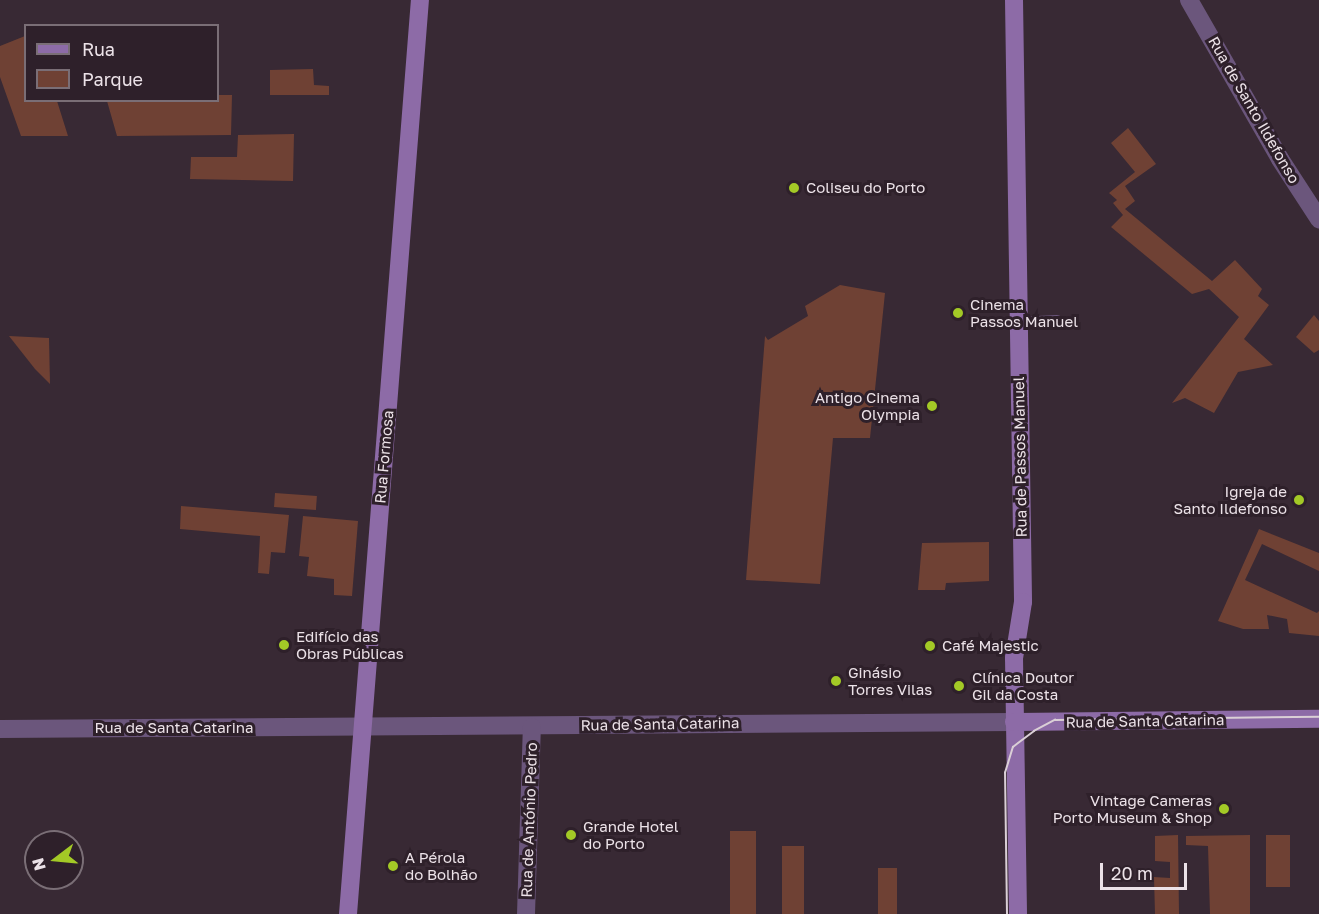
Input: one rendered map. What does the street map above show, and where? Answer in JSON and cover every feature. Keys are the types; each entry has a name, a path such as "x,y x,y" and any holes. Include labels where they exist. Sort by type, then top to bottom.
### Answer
{"street":[{"name":"Rua Formosa","path":"348,914 420,0"},
{"name":"Rua de Passos Manuel","path":"1014,0 1023,603 1014,658 1018,914"},
{"name":"Rua de Santo Ildefonso","path":"1189,0 1209,31 1280,159 1319,219"},
{"path":"1206,0 1209,31"},
{"name":"Rua de Santa Catarina","path":"0,729 532,727 1319,719"},
{"name":"Rua de António Pedro","path":"526,914 532,727"}],"lane":[{"path":"1018,323 1057,321"}],"green space":[{"path":"24,36 24,102 57,102 68,136 21,136 0,77 0,46"},
{"path":"313,69 314,85 329,86 329,95 270,95 270,70"},
{"path":"219,95 232,95 231,135 117,136 107,102 219,102"},
{"path":"1128,128 1156,164 1125,186 1135,201 1125,209 1212,281 1235,260 1262,289 1258,296 1269,305 1244,339 1273,365 1238,372 1214,413 1185,398 1172,403 1239,317 1209,289 1192,294 1111,227 1123,215 1113,203 1117,200 1109,193 1135,172 1111,143"},
{"path":"294,134 293,181 190,179 191,157 237,157 238,135"},
{"path":"840,285 885,293 870,438 833,438 820,584 746,580 765,336 768,340 808,316 805,306"},
{"path":"1314,315 1319,321 1319,350 1314,353 1296,337"},
{"path":"9,336 49,338 50,384 35,369"},
{"path":"275,493 317,496 316,510 274,507"},
{"path":"181,506 289,515 285,553 271,552 269,574 258,573 260,536 180,529"},
{"path":"303,516 358,521 352,596 334,595 334,579 307,576 309,557 299,556"},
{"path":"1259,529 1319,553 1319,571 1262,544 1245,580 1317,613 1319,611 1319,636 1289,633 1287,619 1267,615 1269,629 1243,629 1218,621"},
{"path":"989,542 989,581 946,583 945,590 918,590 922,543"},
{"path":"730,831 756,831 756,914 730,914"},
{"path":"1178,835 1179,914 1155,914 1154,877 1170,878 1170,862 1155,861 1155,836"},
{"path":"1250,835 1250,914 1210,914 1208,846 1186,845 1186,836"},
{"path":"1266,835 1290,835 1290,887 1266,887"},
{"path":"782,846 804,846 804,914 782,914"},
{"path":"878,868 897,868 897,914 878,914"}],"tram line":[{"path":"1007,914 1005,773 1013,747 1034,731 1055,720 1319,717"}],"place":[{"name":"Coliseu do Porto","path":"794,188"},
{"name":"Cinema Passos Manuel","path":"958,313"},
{"name":"Antigo Cinema Olympia","path":"932,406"},
{"name":"Igreja de Santo Ildefonso","path":"1299,500"},
{"name":"Edifício das Obras Públicas","path":"284,645"},
{"name":"Café Majestic","path":"930,646"},
{"name":"Ginásio Torres Vilas","path":"836,681"},
{"name":"Clínica Doutor Gil da Costa","path":"959,686"},
{"name":"Vintage Cameras Porto Museum & Shop","path":"1224,809"},
{"name":"Grande Hotel do Porto","path":"571,835"},
{"name":"A Pérola do Bolhão","path":"393,866"}]}
